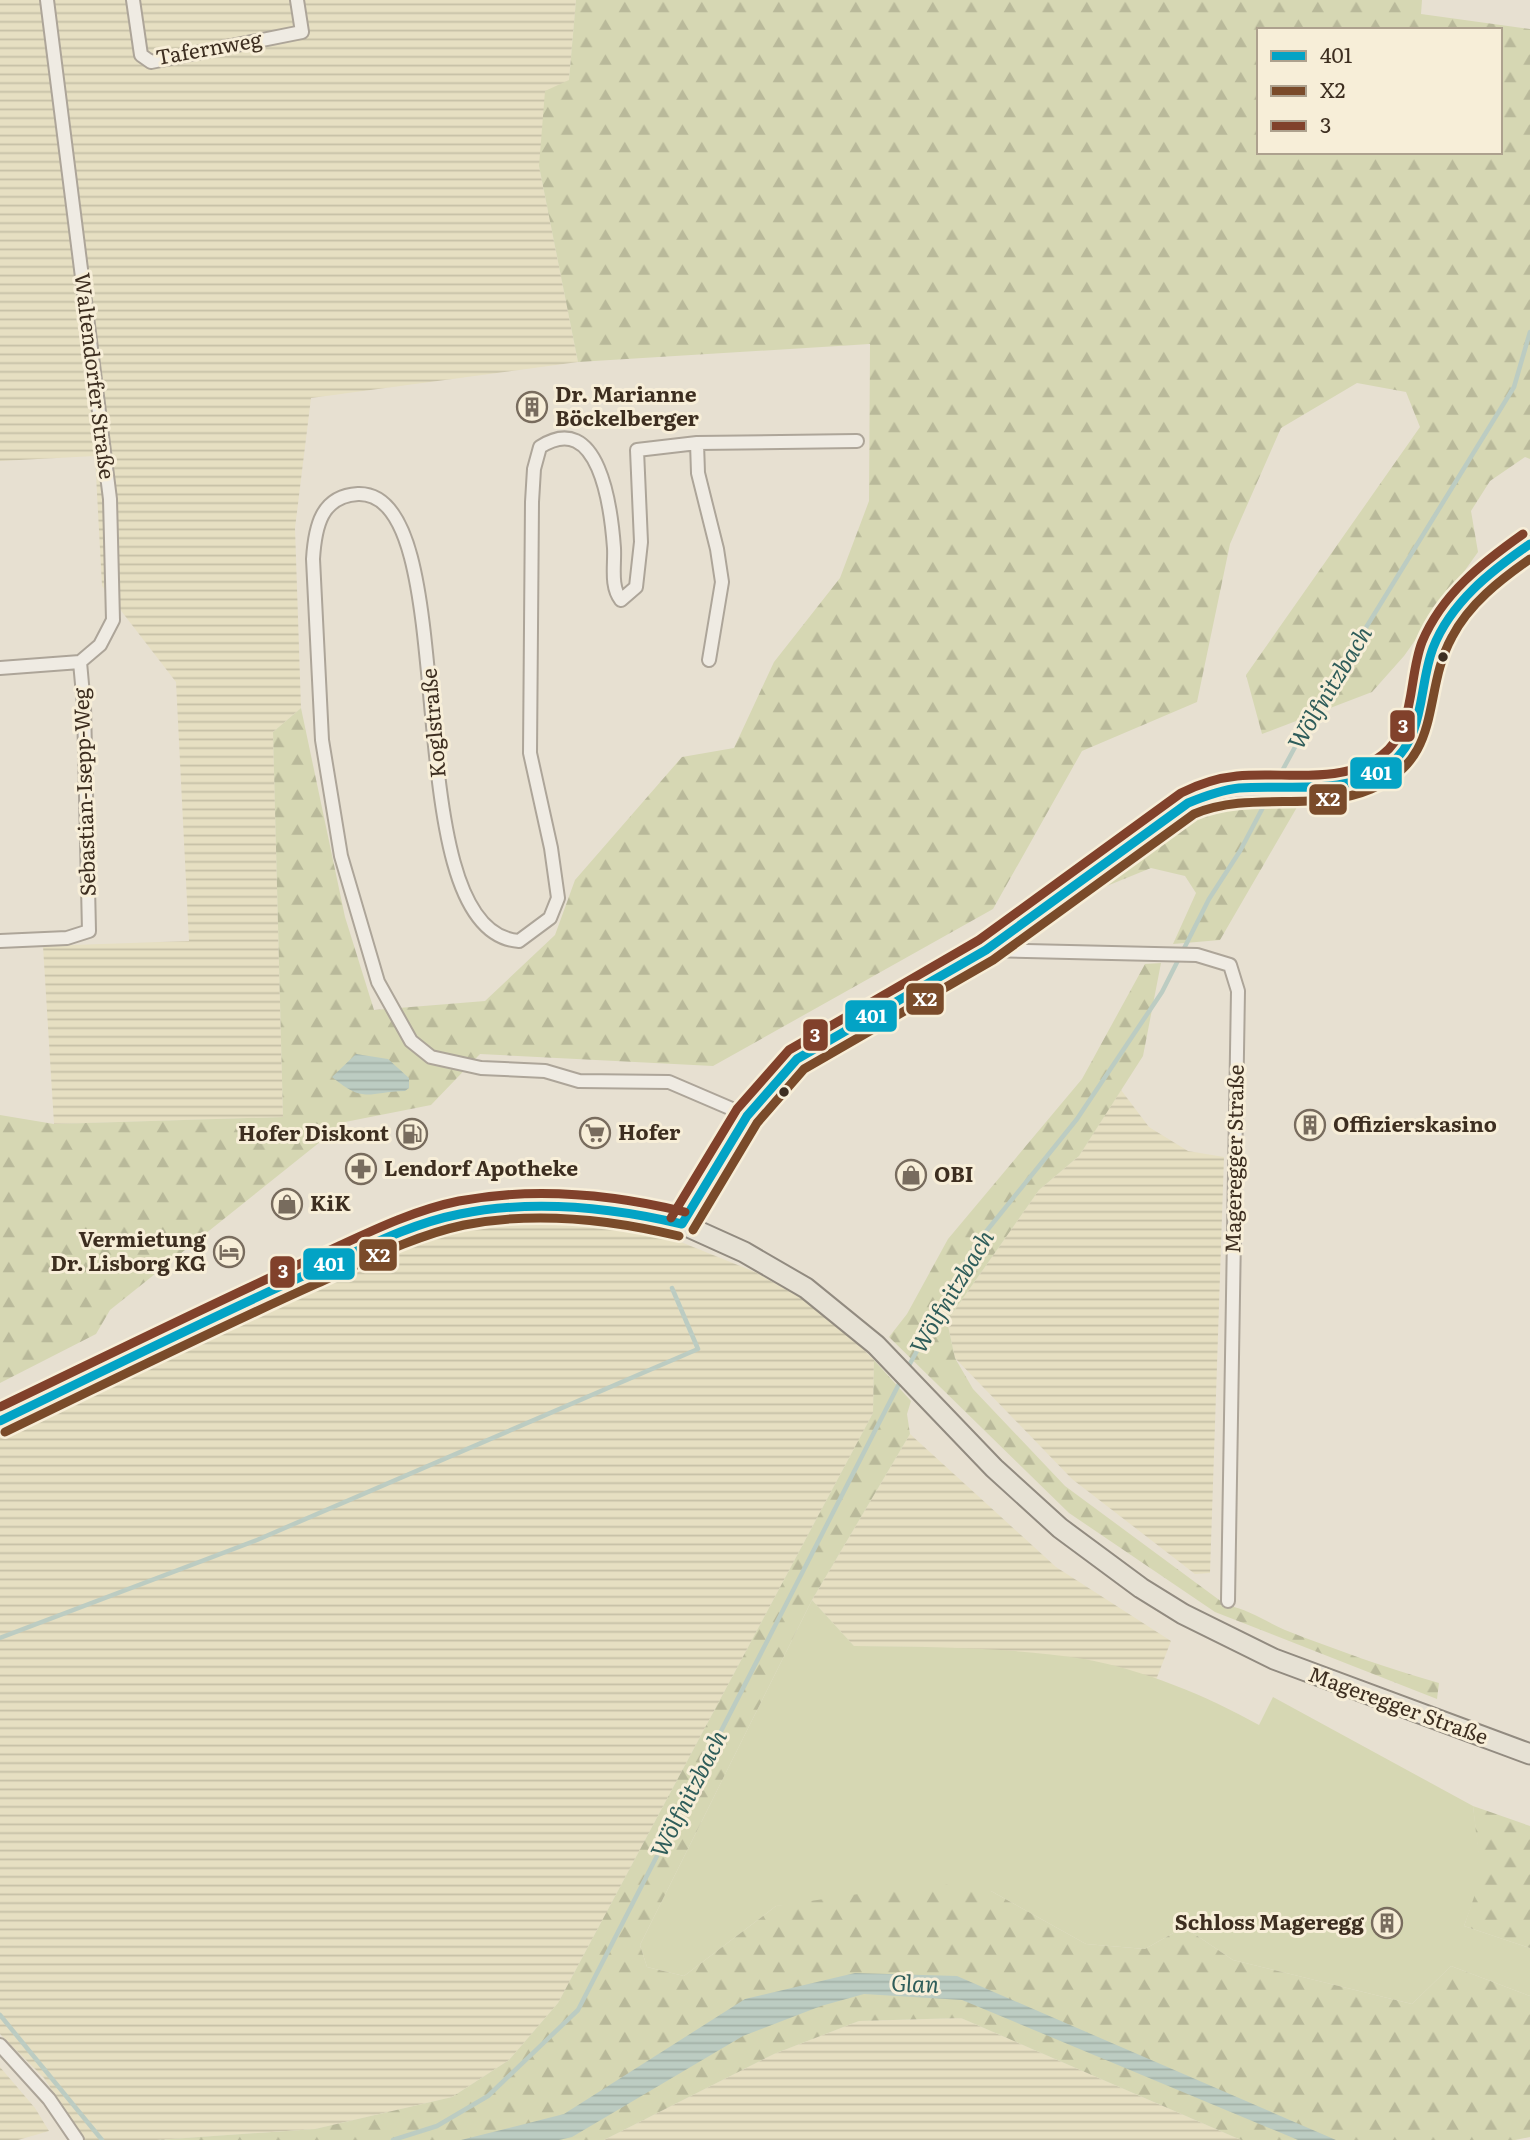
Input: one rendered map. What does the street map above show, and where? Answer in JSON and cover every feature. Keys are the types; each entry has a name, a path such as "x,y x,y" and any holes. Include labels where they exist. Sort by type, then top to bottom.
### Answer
{"main road":[{"name":"Mageregger Straße","path":"0,1421 279,1287 409,1229 443,1218 481,1210 601,1208 645,1214 682,1224 752,1256 817,1297 876,1345 994,1468 1060,1528 1141,1588 1184,1614 1284,1663 1530,1754"}],"street":[{"name":"Waltendorfer Straße","path":"47,0 110,499 113,620 100,645 80,662"},
{"name":"Tafernweg","path":"134,0 141,55 150,62 302,32 297,0"},
{"name":"Koglstraße","path":"746,1115 669,1082 579,1081 545,1072 481,1068 431,1057 411,1041 378,982 341,856 322,740 315,529 323,510 335,500 349,495 366,494 382,499 396,515 408,546 428,661 442,807 451,852 470,903 483,924 502,939 519,941 550,918 558,898 530,753 532,502 534,469 540,447 556,436 569,437 584,444 593,458 608,499 614,548 615,592 621,600 636,587 641,542 637,450 697,443 857,441"},
{"path":"697,443 698,473 717,549 722,582 709,660"},
{"path":"682,1224 746,1115 774,1081 797,1059 986,950 1188,803 1222,789 1344,785 1370,779 1392,763 1411,741 1421,713 1432,650 1445,623 1480,583 1530,544"},
{"path":"0,668 80,662"},
{"name":"Sebastian-Isepp-Weg","path":"0,941 67,938 89,931 84,706 80,662"},
{"name":"Mageregger Straße","path":"986,950 1197,955 1230,965 1238,991 1228,1601"},
{"path":"0,2045 49,2099 77,2140"}],"shaded area":[{"path":"0,0 576,0 569,80 539,166 578,362 311,398 295,528 301,708 273,732 283,1117 54,1124 43,946 189,941 176,682 102,586 95,456 0,461"},
{"path":"1121,1090 1149,1127 1188,1151 1224,1157 1210,1573 1195,1574 1072,1479 955,1358 947,1321 1039,1190 1079,1156"},
{"path":"520,1220 569,1220 671,1238 755,1272 824,1311 874,1360 873,1413 558,2003 509,2060 452,2097 315,2129 157,2140 85,2140 44,2078 0,2034 0,1433 426,1237"},
{"path":"910,1434 1056,1567 1171,1641 1156,1680 1085,1660 928,1647 854,1646 812,1600"},
{"path":"961,2018 1241,2140 604,2140 774,2054 859,2021"},
{"path":"0,2067 35,2108 49,2131 18,2140 0,2140"}],"green space":[{"path":"576,0 1422,0 1421,14 1530,29 1530,459 1525,457 1490,481 1471,511 1478,552 1404,656 1372,692 1262,734 1246,675 1420,427 1406,392 1357,383 1281,428 1230,544 1197,702 1082,751 993,909 713,1066 480,1054 431,1105 345,1122 110,1310 96,1334 0,1383 0,1115 54,1124 283,1117 273,732 301,708 345,917 374,1010 485,1001 555,935 575,880 682,757 734,748 774,662 840,578 869,501 870,344 578,362 539,166 545,91 569,80"},
{"path":"1255,801 1300,802 1220,940 1173,944 1196,893 1185,876 1151,868 1092,892 1181,823 1216,805"},
{"path":"1161,963 1143,1056 1079,1156 1039,1190 947,1321 955,1358 973,1389 1065,1486 1226,1605 1249,1612 1323,1645 1439,1683 1437,1699 1215,1612 1069,1513 889,1337 907,1314 948,1239 1082,1079 1145,964"},
{"path":"874,1360 911,1401 907,1414 910,1434 812,1600 640,1945 647,1967 684,1976 776,1906 934,1883 991,1891 1086,1944 1145,1949 1184,1927 1233,1960 1412,2004 1451,1966 1530,1996 1530,2137 1515,2140 1241,2140 961,2018 859,2021 774,2054 604,2140 157,2140 315,2129 452,2097 509,2060 558,2003 873,1413"},
{"path":"812,1600 854,1646 998,1650 1084,1659 1174,1685 1259,1725 1273,1697 1473,1806 1482,1877 1464,1926 1530,1948 1530,1996 1451,1966 1412,2004 1233,1960 1184,1927 1145,1949 1086,1944 991,1891 776,1906 684,1976 647,1967 640,1945"},
{"path":"1473,1806 1530,1826 1530,1948 1464,1926 1481,1877"}],"water":[{"path":"356,1054 388,1059 409,1078 409,1088 405,1091 367,1094 352,1091 332,1077"},
{"name":"Glan","path":"855,1973 957,1976 1336,2140 1298,2140 962,2000 864,1994 821,2006 743,2036 572,2137 559,2140 461,2140 564,2114 745,1999"}],"waterway":[{"name":"Wölfnitzbach","path":"1275,784 1314,712 1514,387 1530,332"},
{"name":"Wölfnitzbach","path":"907,1369 976,1244 1077,1119 1162,992 1209,899 1240,851 1271,792"},
{"path":"0,1638 257,1540 698,1349 672,1288"},
{"name":"Wölfnitzbach","path":"393,2140 437,2126 488,2096 578,2010 901,1380"},
{"path":"0,2015 102,2140"}],"transit line":[{"name":"3","path":"671,1218 737,1109 789,1050 979,940 1181,793 1230,777 1312,775 1349,771 1382,755 1401,731 1422,642 1440,609 1478,568 1523,534"},
{"name":"401","path":"682,1224 747,1116 797,1059 986,950 1188,803 1239,788 1317,787 1354,782 1389,765 1401,754 1415,726 1428,663 1450,616 1487,577 1530,544"},
{"name":"X2","path":"693,1230 757,1123 804,1069 993,960 1194,814 1238,803 1328,800 1350,796 1371,789 1394,776 1411,760 1421,742 1443,658 1459,625 1486,594 1530,559"},
{"name":"3","path":"0,1407 362,1235 439,1206 516,1194 572,1194 685,1212"},
{"name":"401","path":"0,1421 367,1247 441,1218 488,1209 544,1206 600,1209 682,1224"},
{"name":"X2","path":"5,1432 370,1259 445,1230 491,1221 545,1218 599,1221 679,1236"}],"place":[{"name":"Dr. Marianne Böckelberger","path":"532,407"},
{"name":"Offizierskasino","path":"1310,1125"},
{"name":"Hofer","path":"595,1133"},
{"name":"Hofer Diskont","path":"412,1134"},
{"name":"Lendorf Apotheke","path":"361,1169"},
{"name":"OBI","path":"911,1175"},
{"name":"KiK","path":"287,1204"},
{"name":"Vermietung Dr. Lisborg KG","path":"229,1252"},
{"name":"Schloss Mageregg","path":"1387,1923"}]}
